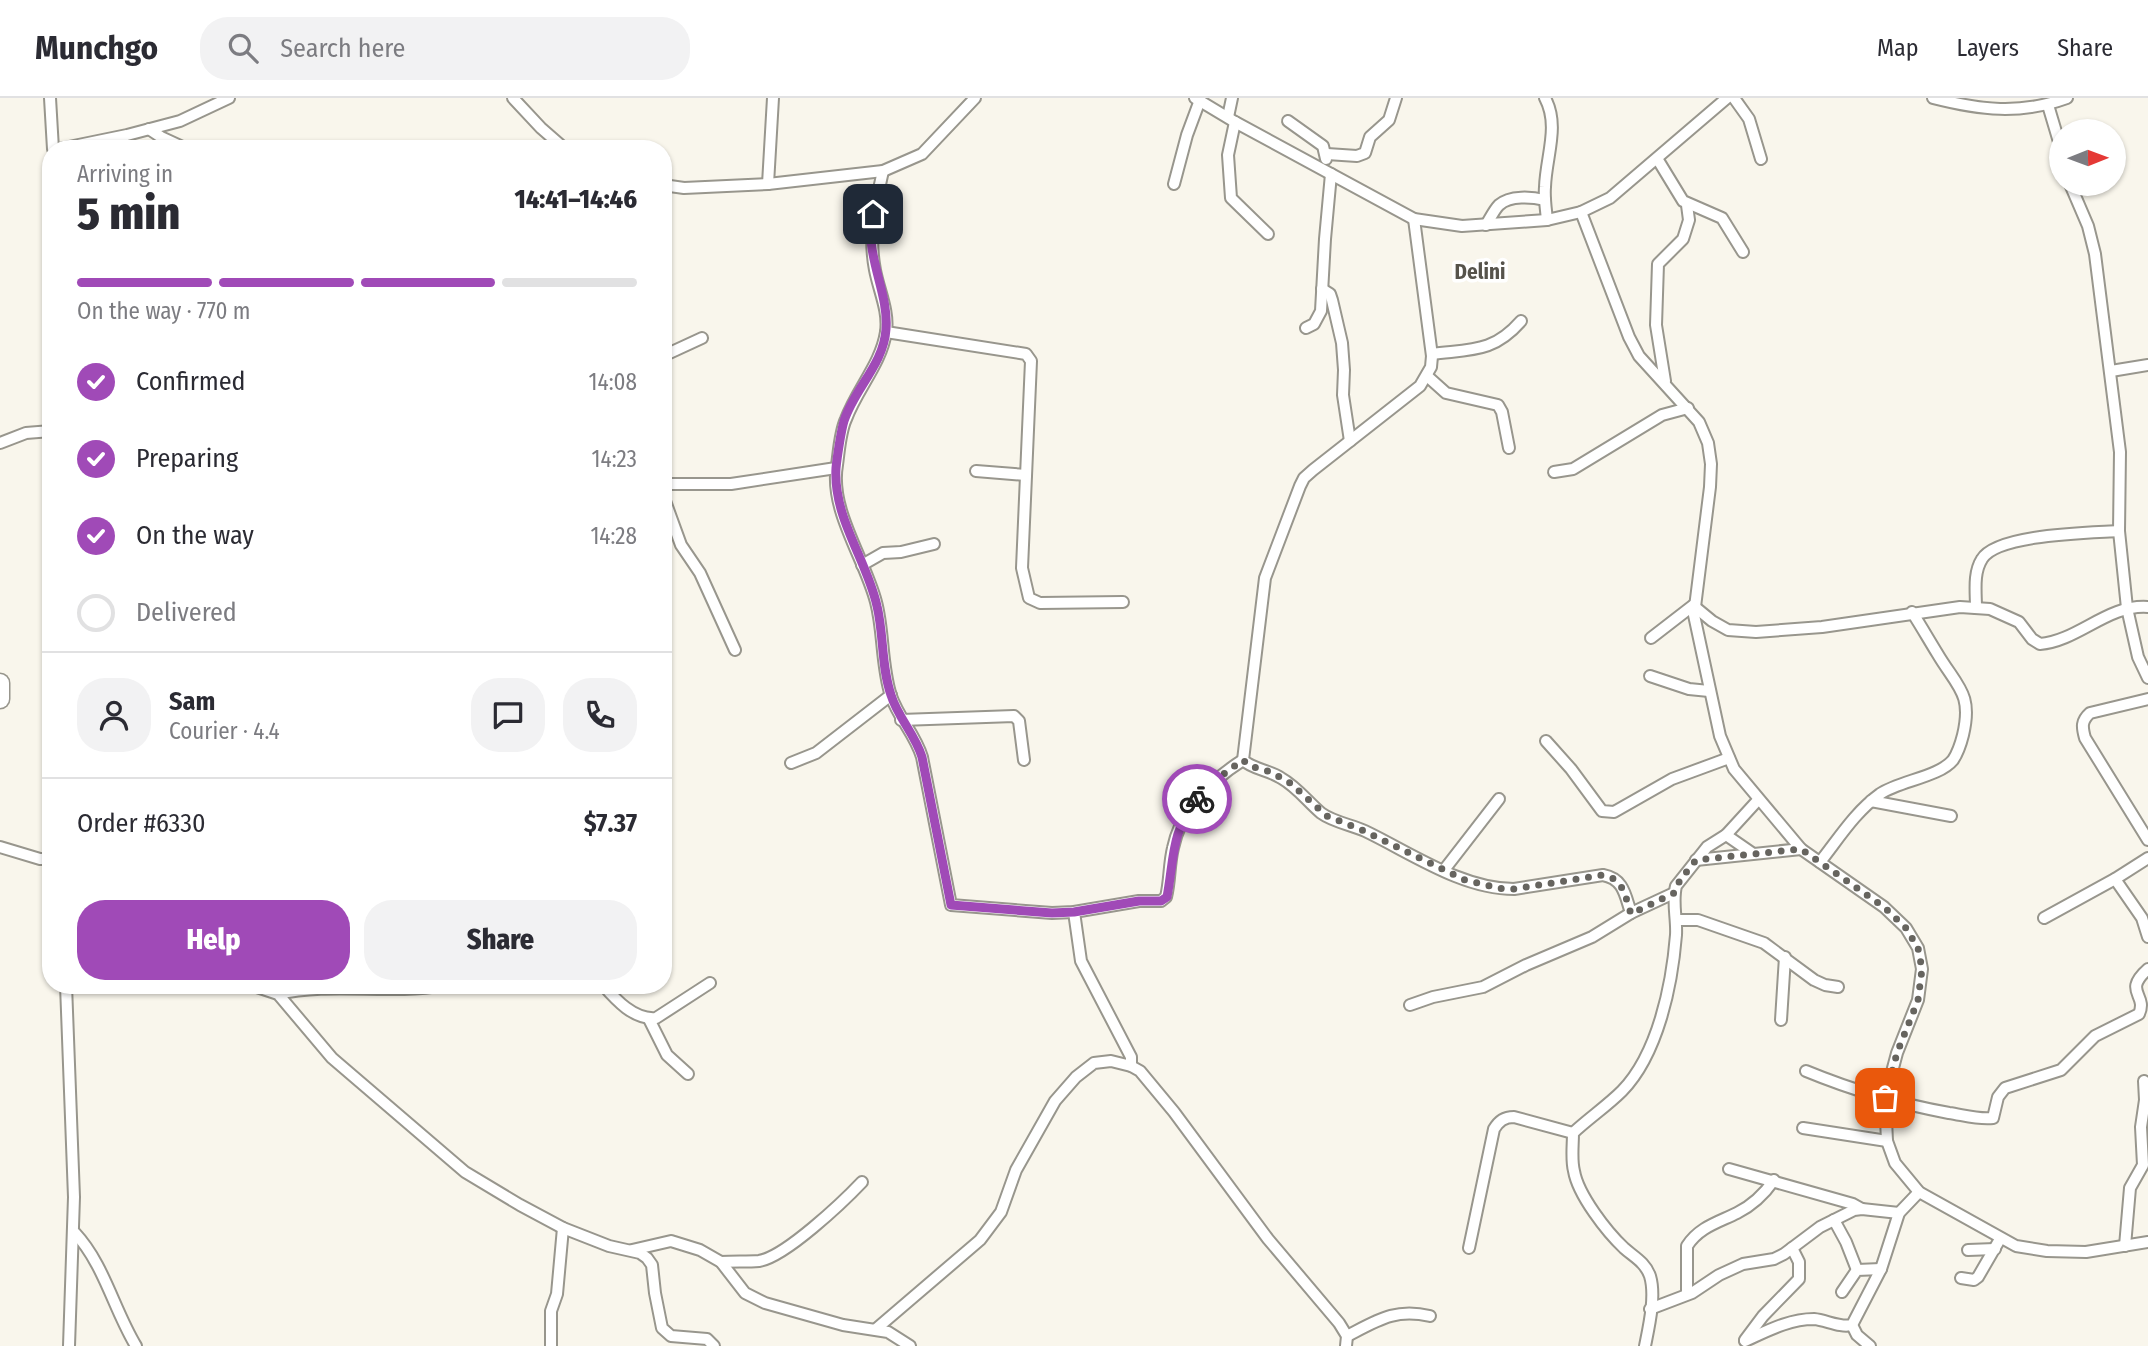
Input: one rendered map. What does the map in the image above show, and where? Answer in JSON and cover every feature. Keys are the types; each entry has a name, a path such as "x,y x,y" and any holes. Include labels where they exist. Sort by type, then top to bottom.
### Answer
{"highway":[{"path":"0,683 0,699"}],"street":[{"path":"50,98 52,140"},
{"path":"100,140 180,121 229,98"},
{"path":"513,98 555,140"},
{"path":"768,184 773,98"},
{"path":"672,187 768,184 883,171 922,154 975,98"},
{"path":"1232,98 1227,155 1231,198 1268,234"},
{"path":"1327,154 1357,156 1365,153 1370,137 1389,120 1396,98"},
{"path":"1545,98 1551,111 1552,126 1545,186 1547,220"},
{"path":"1734,98 1749,119 1761,159"},
{"path":"1933,98 1974,108 2020,109 2048,105 2067,98"},
{"path":"2020,109 2024,98"},
{"path":"1174,184 1197,99 1414,219 1462,226 1547,220 1581,212 1610,198 1658,160 1723,99"},
{"path":"2048,105 2052,119"},
{"path":"1288,121 1323,146 1327,154 1319,318 1306,328"},
{"path":"149,129 166,140"},
{"path":"1658,160 1687,205 1689,220 1683,239 1658,264 1656,325 1666,384"},
{"path":"883,171 871,221 875,270 886,311 886,332 880,353 844,421 836,468 843,513 876,603 891,695 901,720 918,743 922,757 951,905 1052,913 1139,901 1161,901 1167,897 1172,848 1184,819 1207,786 1243,760 1265,578 1304,478 1420,386 1431,367 1432,354 1414,219"},
{"path":"2075,196 2088,226 2095,254 2120,452 2119,531 2127,608 2138,657 2148,678"},
{"path":"1486,225 1498,206 1507,201 1523,198 1545,200"},
{"path":"1687,205 1722,218 1743,252"},
{"path":"1581,212 1629,337 1639,356 1688,408 1699,422 1708,443 1711,464 1694,615 1720,736 1734,769 1801,849 1884,907 1906,928 1918,948 1922,969 1918,1000 1897,1053 1885,1098 1887,1141 1895,1163 1919,1192 1997,1244"},
{"path":"1322,289 1332,300 1342,343 1345,370 1343,395 1350,441"},
{"path":"1432,354 1481,348 1496,343 1521,321"},
{"path":"886,332 1026,354 1031,361 1022,568 1030,598 1040,603 1123,602"},
{"path":"672,352 702,338"},
{"path":"2111,371 2148,365"},
{"path":"1427,376 1446,393 1498,405 1502,412 1509,448"},
{"path":"1554,472 1573,469 1662,415 1688,408"},
{"path":"0,443 26,433 42,432"},
{"path":"672,484 731,484 836,468"},
{"path":"976,471 1026,475"},
{"path":"672,518 681,545 700,573 735,650"},
{"path":"1976,608 1980,562 1986,553 1997,546 2061,535 2119,531"},
{"path":"862,565 883,553 901,552 934,544"},
{"path":"1695,606 1712,621 1728,630 1756,632 1822,627 1960,607 1990,609 2019,622 2032,639 2040,644 2057,640 2127,608 2148,607"},
{"path":"1651,638 1695,606"},
{"path":"1820,862 1853,819 1871,801 1884,792 1952,761 1962,740 1968,715 1959,685 1912,612"},
{"path":"1650,677 1709,691"},
{"path":"791,763 816,753 891,695"},
{"path":"2146,835 2085,738 2082,727 2084,718 2090,712 2148,699"},
{"path":"901,720 1014,716 1019,721 1024,760"},
{"path":"1546,741 1602,811 1608,812 1653,792 1672,779 1729,758"},
{"path":"1243,760 1250,766 1271,772 1290,783 1327,816 1465,880 1503,889 1611,876 1621,883 1631,914"},
{"path":"1444,870 1499,799"},
{"path":"1573,1133 1621,1092 1639,1072 1651,1048 1664,1005 1676,934 1674,893 1680,880 1707,847 1726,835 1758,800"},
{"path":"1871,801 1951,816"},
{"path":"1726,835 1752,853"},
{"path":"0,847 42,859"},
{"path":"1696,860 1801,849"},
{"path":"2044,918 2148,858"},
{"path":"2115,879 2142,918 2148,937"},
{"path":"1410,1005 1433,997 1483,988 1526,965 1592,937 1674,893"},
{"path":"1074,912 1081,961 1131,1057 1131,1066"},
{"path":"1676,920 1698,919 1741,937 1764,943 1814,980 1825,985 1838,986"},
{"path":"1781,1020 1785,957"},
{"path":"1806,1071 1849,1089 1969,1116 1993,1118 1998,1097 2005,1087 2061,1070 2095,1036 2138,1014 2141,1007 2135,988 2136,981 2148,969"},
{"path":"612,994 625,1007 649,1018 656,1018 710,983"},
{"path":"66,994 69,1151 75,1233 69,1346"},
{"path":"278,994 332,1058 449,1160 504,1196 563,1228 609,1246 640,1253 650,1261 662,1328 668,1341 707,1339 714,1346"},
{"path":"649,1018 667,1055 688,1074"},
{"path":"876,1329 992,1227 1001,1212 1016,1170 1044,1117 1076,1077 1094,1063 1111,1061 1131,1066 1140,1072 1174,1112 1268,1239 1319,1296 1346,1341 1382,1317 1400,1312 1430,1316"},
{"path":"2125,1246 2130,1188 2143,1165 2141,1127 2145,1100 2144,1081"},
{"path":"1469,1248 1497,1124 1508,1117 1514,1117 1573,1133"},
{"path":"1802,1128 1887,1141"},
{"path":"1573,1133 1574,1171 1579,1187 1606,1228 1627,1251 1637,1256 1649,1275 1652,1288 1645,1346"},
{"path":"1729,1169 1774,1180 1862,1209 1899,1213"},
{"path":"1687,1294 1687,1246 1691,1240 1709,1225 1746,1207 1768,1189 1774,1180"},
{"path":"721,1262 761,1261 783,1249 841,1204 862,1182"},
{"path":"1852,1325 1881,1269 1899,1213 1919,1192"},
{"path":"1650,1309 1687,1294 1718,1275 1743,1264 1774,1259 1820,1227 1862,1209"},
{"path":"1834,1220 1857,1270"},
{"path":"551,1346 551,1311 557,1294 563,1228"},
{"path":"75,1233 89,1252 136,1346"},
{"path":"632,1250 674,1241 701,1250 721,1262 745,1293 765,1303 843,1325 888,1332 910,1346"},
{"path":"1968,1250 1997,1244 2047,1251 2086,1252 2148,1242"},
{"path":"1961,1278 1973,1280 1978,1277 1997,1244"},
{"path":"1744,1343 1763,1315 1799,1279 1799,1262 1792,1248"},
{"path":"1857,1270 1881,1269"},
{"path":"1842,1292 1857,1270"},
{"path":"1744,1343 1797,1320 1821,1320 1852,1325"},
{"path":"1852,1325 1857,1335 1870,1346"}],"way so far":[{"path":"1197,799 1207,786 1243,760 1250,766 1263,768 1290,783 1327,816 1465,880 1514,889 1611,876 1621,883 1631,914 1674,893 1680,880 1696,860 1801,849 1884,907 1906,928 1918,948 1922,969 1918,1000 1897,1053 1885,1098"}],"district":[{"name":"Delini","path":"1480,272"}],"route":[{"path":"873,214 871,221 875,270 886,311 886,332 880,353 844,421 836,468 839,496 846,525 873,590 891,695 901,720 918,743 922,757 951,905 1052,913 1139,901 1161,901 1167,897 1172,848 1184,819 1197,799"}]}
